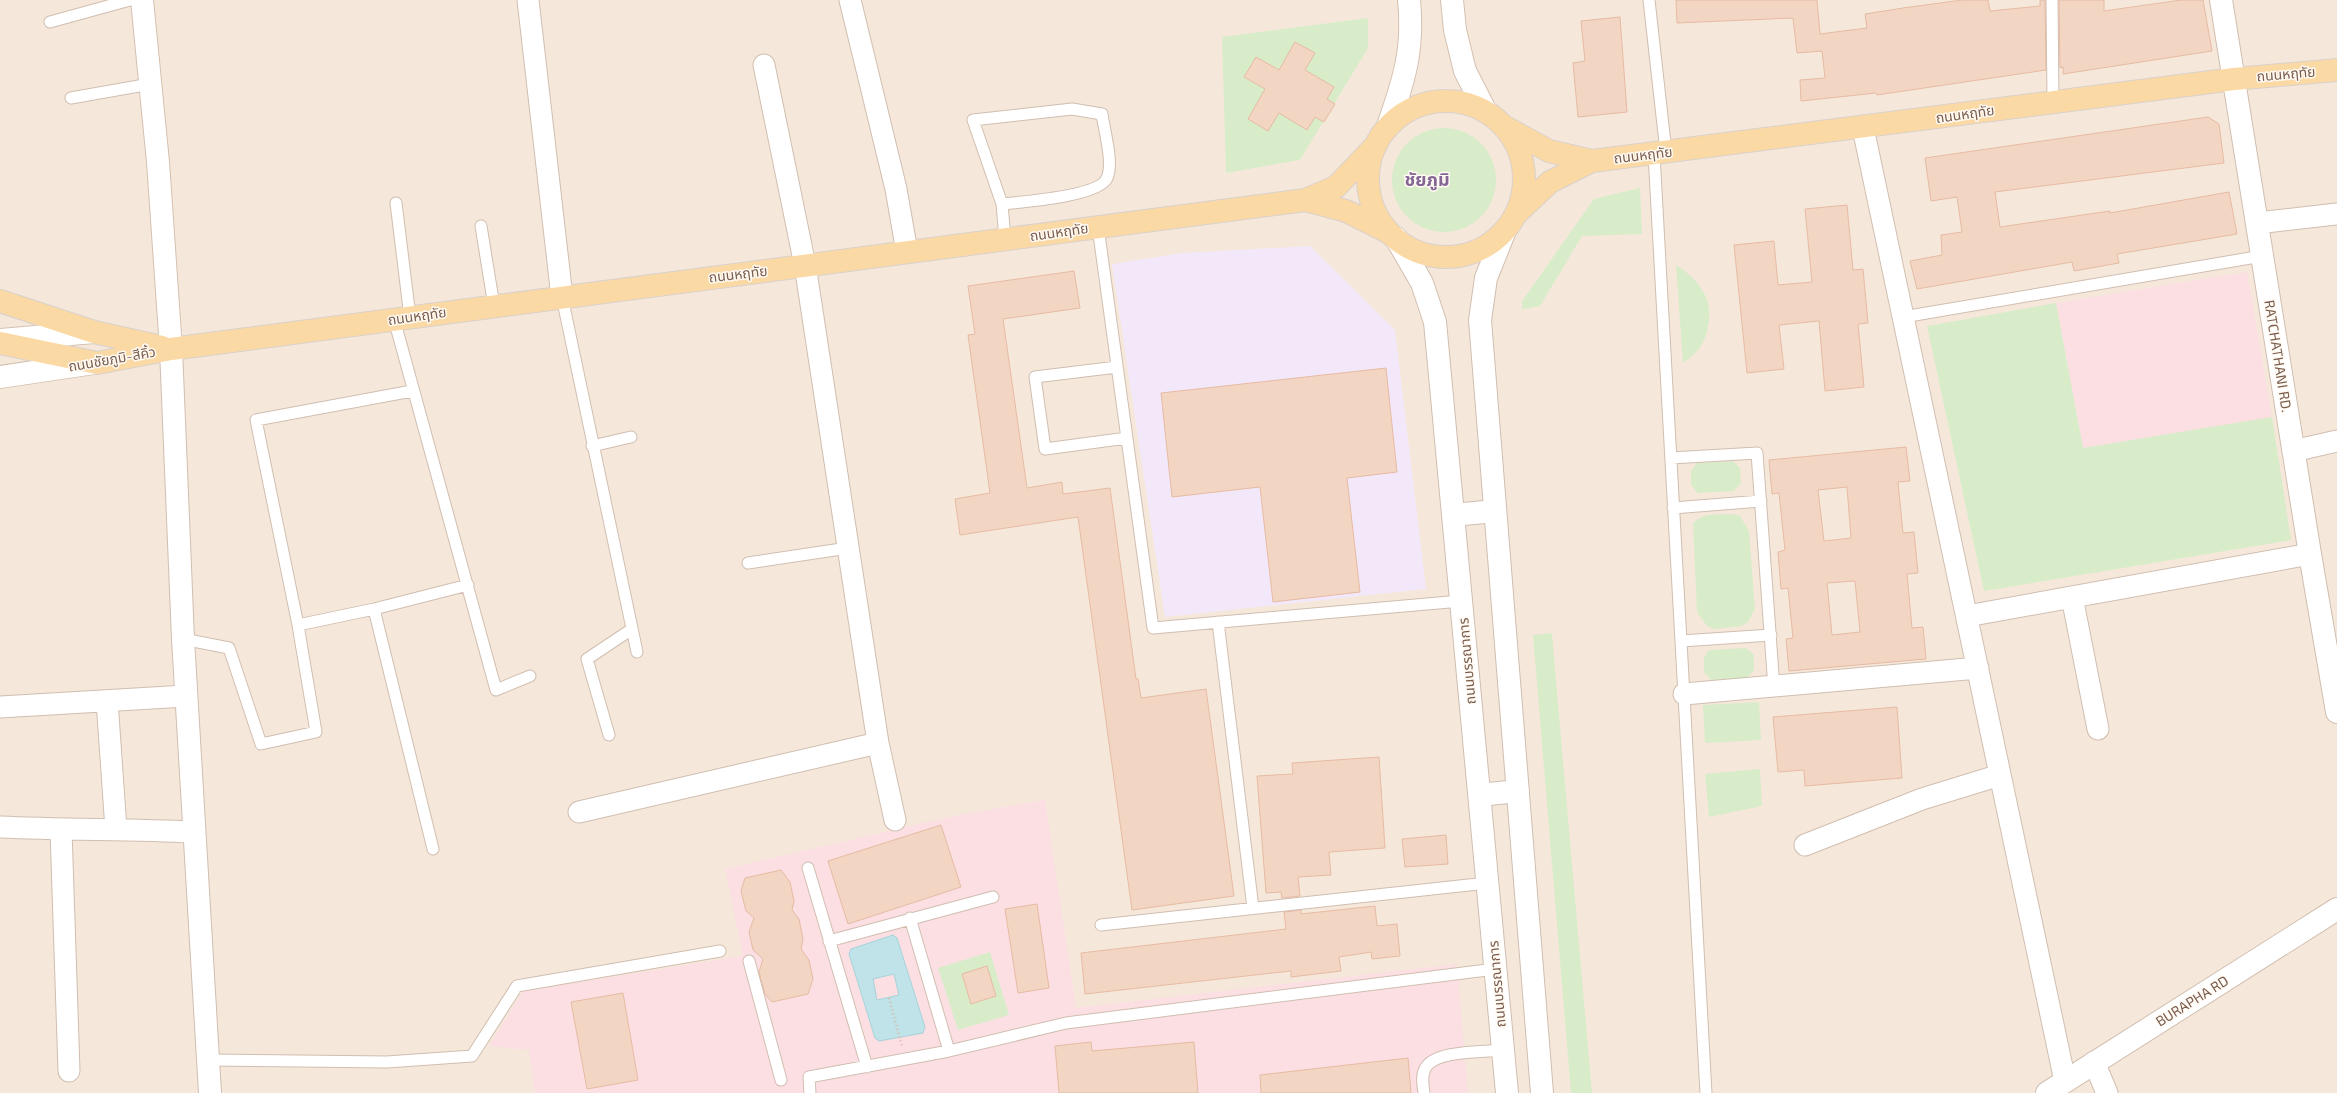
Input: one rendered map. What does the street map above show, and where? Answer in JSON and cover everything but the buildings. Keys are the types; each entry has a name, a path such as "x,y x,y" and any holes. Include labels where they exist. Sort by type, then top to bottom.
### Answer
{"main road":[{"name":"ถนนหฤทัย","path":"1517,213 1550,182 1592,162 2234,79 2337,70"},
{"path":"1445,101 1465,103 1486,112 1504,126 1517,146 1523,167 1524,191 1517,213 1504,233 1483,248 1459,257 1433,257 1409,248 1393,236 1375,212 1368,188 1369,166 1376,145 1388,126 1412,109 1424,104 1445,101"},
{"name":"ถนนหฤทัย","path":"1504,126 1549,151 1592,162"},
{"name":"ถนนหฤทัย","path":"171,349 1305,200 1336,187 1376,145"},
{"name":"ถนนหฤทัย","path":"1305,200 1346,211 1393,236"},
{"path":"0,301 94,332"},
{"name":"ถนนชัยภูมิ-สีคิ้ว","path":"94,332 171,349"},
{"path":"0,343 97,363"},
{"name":"ถนนชัยภูมิ-สีคิ้ว","path":"97,363 171,349"}],"street":[{"path":"142,0 158,162 171,349 183,639 193,832 210,1093"},
{"path":"528,0 562,297"},
{"path":"850,0 896,189 907,252"},
{"path":"1388,126 1406,74 1412,30 1409,0"},
{"path":"1452,0 1455,30 1465,71 1486,112"},
{"name":"RATCHATHANI RD.","path":"2221,0 2293,451 2337,712"},
{"path":"764,65 805,266 878,743 895,820"},
{"path":"1863,128 2065,1081"},
{"path":"2257,223 2337,214"},
{"path":"1504,233 1486,278 1480,320 1542,1093"},
{"name":"ถนนบรรณาการ","path":"1393,236 1422,283 1435,322 1507,1093"},
{"name":"ถนนชัยภูมิ-สีคิ้ว","path":"0,340 94,332"},
{"name":"ถนนชัยภูมิ-สีคิ้ว","path":"0,377 97,363"},
{"path":"2293,451 2337,441"},
{"path":"1453,515 1495,511"},
{"path":"1967,616 2310,554"},
{"path":"2072,597 2098,729"},
{"path":"1684,694 1774,688 1978,668"},
{"path":"0,707 186,696"},
{"path":"107,701 116,829"},
{"path":"580,812 878,743"},
{"path":"1806,845 1922,799 2000,775"},
{"path":"1479,795 1518,791"},
{"path":"0,827 61,830 116,829 193,832"},
{"path":"61,830 68,1071"},
{"name":"BURAPHA RD","path":"2047,1093 2337,909"},
{"path":"2094,1062 2107,1093"}],"lane":[{"path":"50,22 130,0"},
{"path":"1649,0 1660,153 1673,508 1706,1093"},
{"path":"2052,0 2053,102"},
{"path":"71,98 150,84"},
{"path":"1002,204 1064,196 1099,188 1107,179 1109,169 1102,114 1072,109 973,120 1002,204 1005,239"},
{"path":"396,203 402,318 412,392 468,585 496,690 530,676"},
{"path":"481,226 494,306"},
{"path":"1098,227 1153,628 1461,601"},
{"path":"1903,317 2262,256"},
{"path":"562,297 592,446 637,652"},
{"path":"1118,367 1035,377 1045,449 1127,438"},
{"path":"183,639 229,648 261,744 316,732 298,625 256,420 412,392"},
{"path":"592,446 631,437"},
{"path":"1671,458 1757,453 1774,688"},
{"path":"1673,508 1761,501"},
{"path":"748,563 848,548"},
{"path":"298,625 374,609 468,585"},
{"path":"374,609 432,849"},
{"path":"1218,622 1253,908"},
{"path":"609,736 587,659 632,629"},
{"path":"1681,641 1771,635"},
{"path":"808,868 867,1067"},
{"path":"1101,925 1487,883"},
{"path":"829,940 992,897"},
{"path":"910,918 949,1051"},
{"path":"208,1060 387,1062 472,1056 517,986 720,951"},
{"path":"749,961 781,1080"},
{"path":"810,1093 808,1077 949,1051 1066,1023 1495,969"},
{"path":"1424,1093 1422,1075 1425,1068 1436,1058 1503,1050"}],"path":[{"path":"889,998 900,1037"}],"shaded area":[{"path":"0,0 2337,0 2337,1093 0,1093"},
{"path":"1310,246 1395,330 1426,589 1165,617 1112,264 1182,253"},
{"path":"2247,272 2272,417 2083,448 2056,303"},
{"path":"1045,800 1076,1008 1457,964 1468,1093 535,1093 529,1050 489,1046 523,991 743,956 725,869 958,815"}],"green space":[{"path":"1368,18 1368,48 1300,160 1226,173 1222,37"},
{"path":"1444,128 1464,132 1481,143 1492,160 1496,180 1492,200 1481,217 1464,228 1444,232 1424,228 1407,217 1396,200 1392,180 1396,160 1407,143 1424,132"},
{"path":"1640,188 1642,234 1582,236 1540,306 1522,309 1522,301 1594,199"},
{"path":"1676,265 1691,276 1697,283 1706,298 1709,307 1707,332 1701,346 1683,363"},
{"path":"2056,303 2083,448 2272,417 2291,540 1984,591 1927,326"},
{"path":"1733,461 1740,468 1741,483 1734,491 1698,493 1691,485 1691,471 1697,463"},
{"path":"1732,514 1740,516 1749,531 1755,609 1748,622 1741,626 1714,629 1707,626 1697,612 1693,524 1696,520 1705,516"},
{"path":"1552,633 1592,1093 1571,1093 1533,635"},
{"path":"1746,648 1754,655 1754,670 1747,678 1711,680 1704,672 1704,658 1709,650"},
{"path":"1759,702 1761,740 1705,743 1703,705"},
{"path":"1760,769 1762,806 1709,817 1705,774"},
{"path":"990,952 1009,1015 958,1030 938,968"}],"water":[{"path":"893,935 897,938 925,1027 923,1033 879,1041 875,1038 849,954 851,949","holes":["894,974 899,995 877,1000 873,979"]}],"district":[{"name":"ชัยภูมิ","path":"1427,180"}]}
